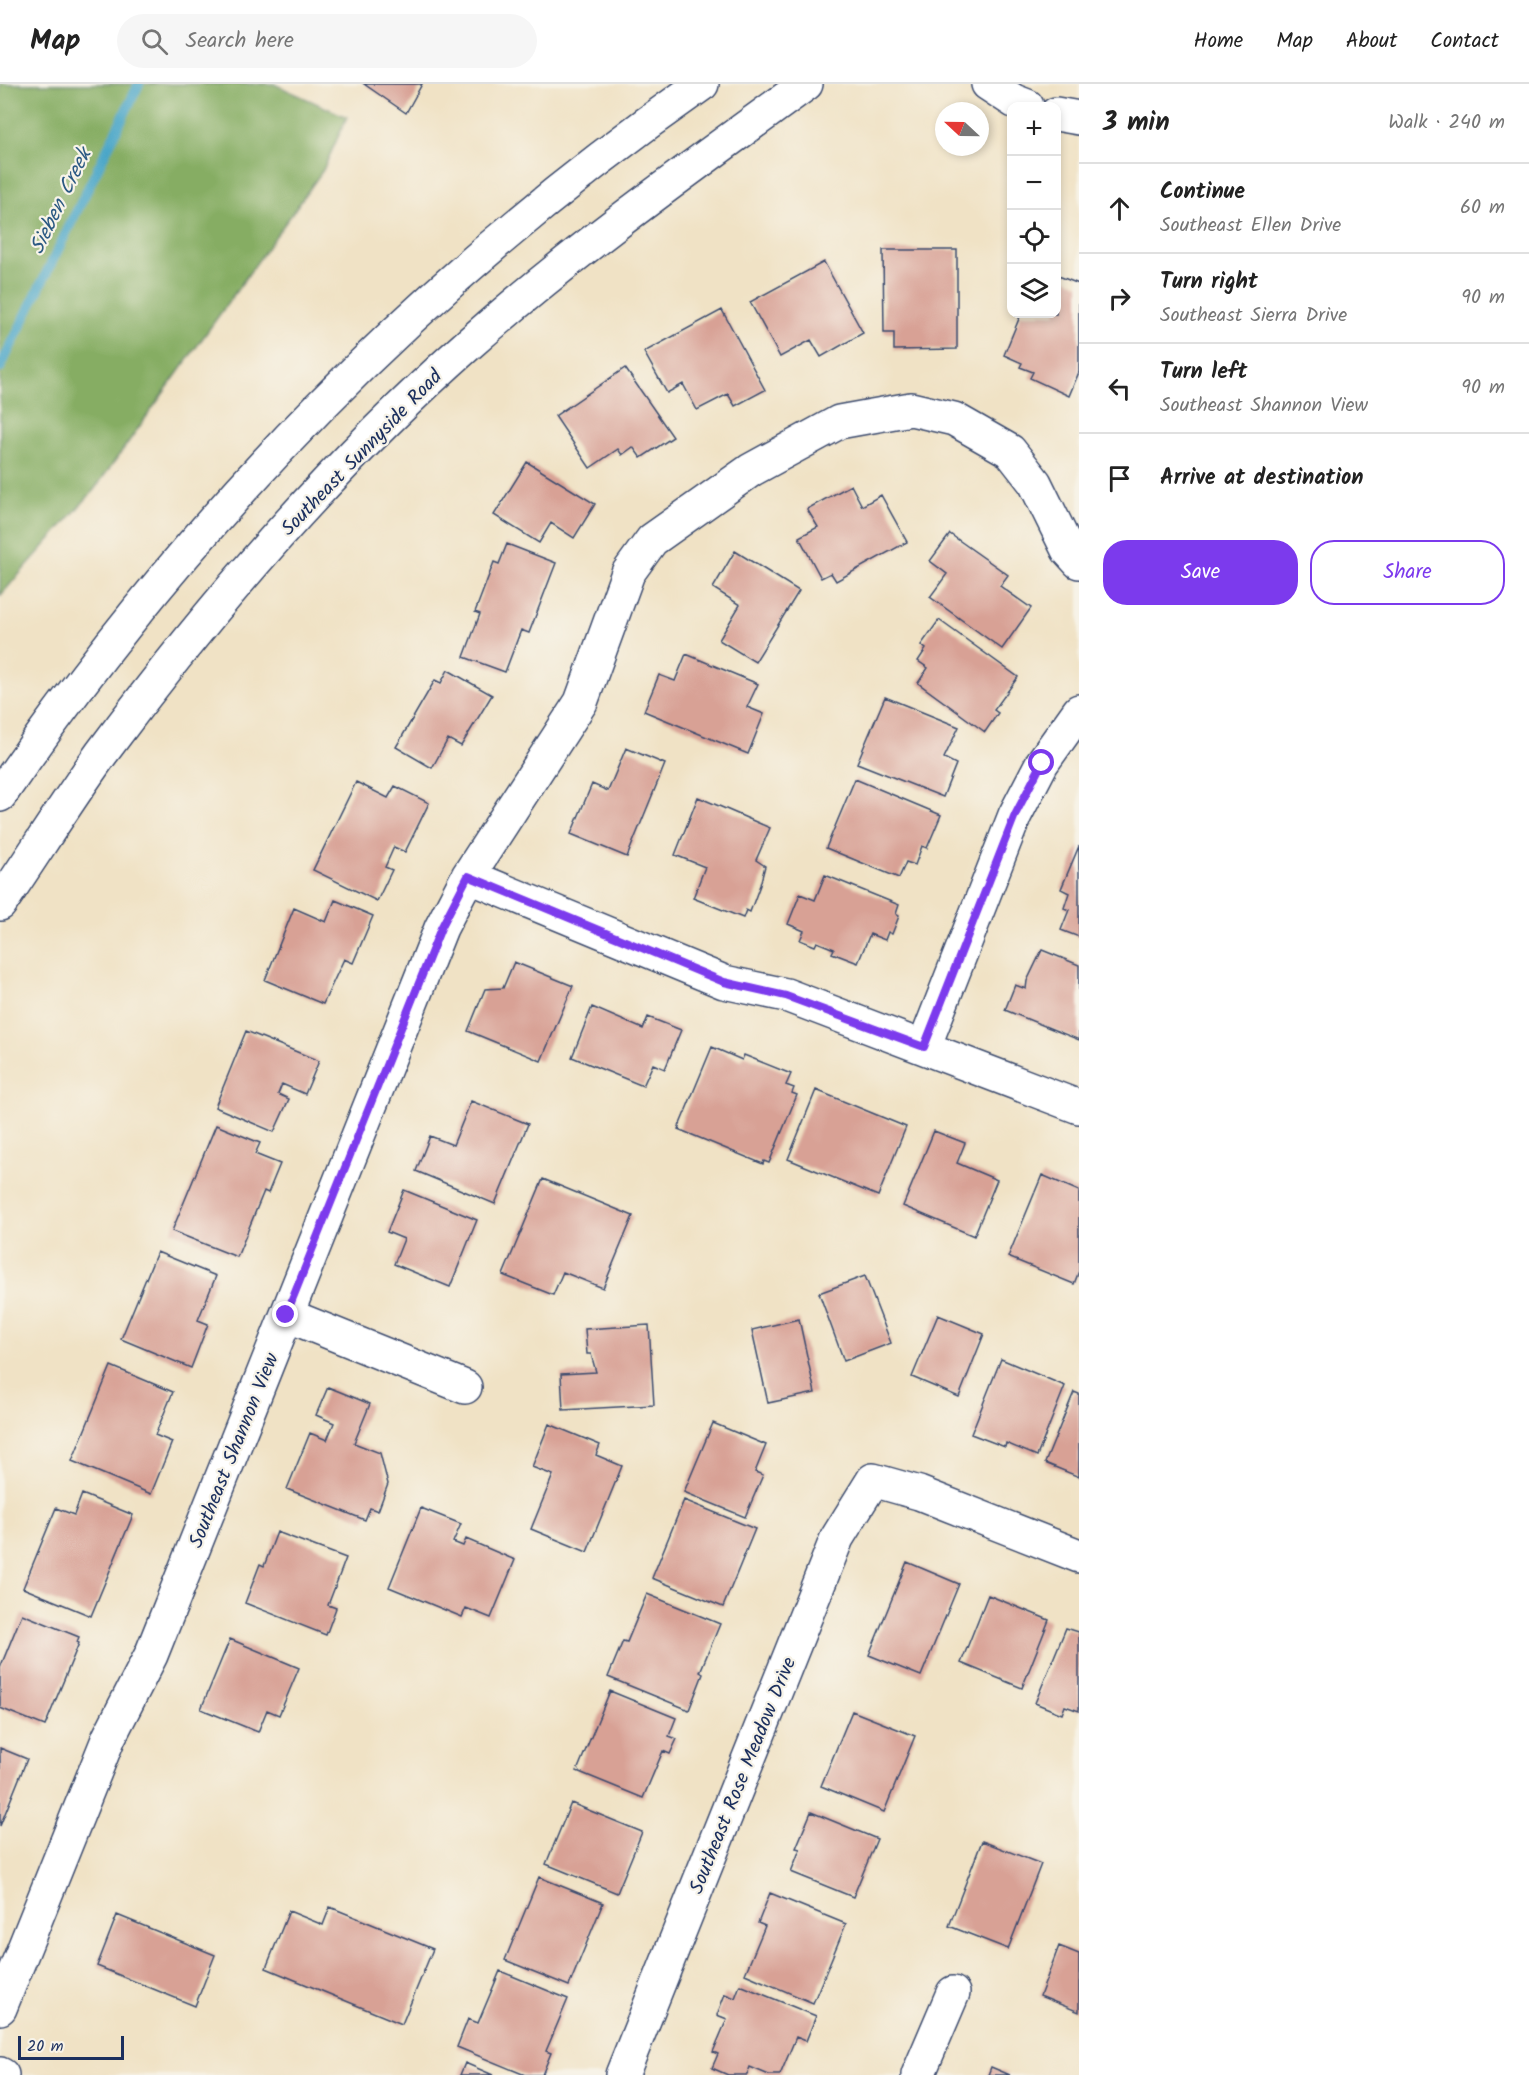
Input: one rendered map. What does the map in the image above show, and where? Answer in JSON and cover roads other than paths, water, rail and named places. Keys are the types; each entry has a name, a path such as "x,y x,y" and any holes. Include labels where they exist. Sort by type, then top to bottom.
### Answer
{"street":[{"path":"0,795 114,638 204,530 365,360 511,228 629,135 702,84"},
{"name":"Southeast Sunnyside Road","path":"0,904 100,756 224,598 310,501 468,345 539,284 628,214 806,84"},
{"path":"988,84 1014,102"},
{"path":"1061,115 1079,118"},
{"name":"Southeast Shannon View","path":"0,2008 109,1737 151,1655 441,928 468,876 581,702 627,573 652,540 751,470 838,422 911,409 954,419 1010,451 1035,483 1068,550 1079,562"},
{"path":"924,1047 1015,815 1042,763 1079,711"},
{"path":"468,876 724,982 786,996 1079,1107"},
{"path":"286,1315 465,1387"},
{"name":"Southeast Rose Meadow Drive","path":"622,2075 837,1538 873,1480 919,1493 1079,1556"},
{"path":"918,2075 953,1993"}],"waterway":[{"name":"Sieben Creek","path":"0,368 139,84"}]}
